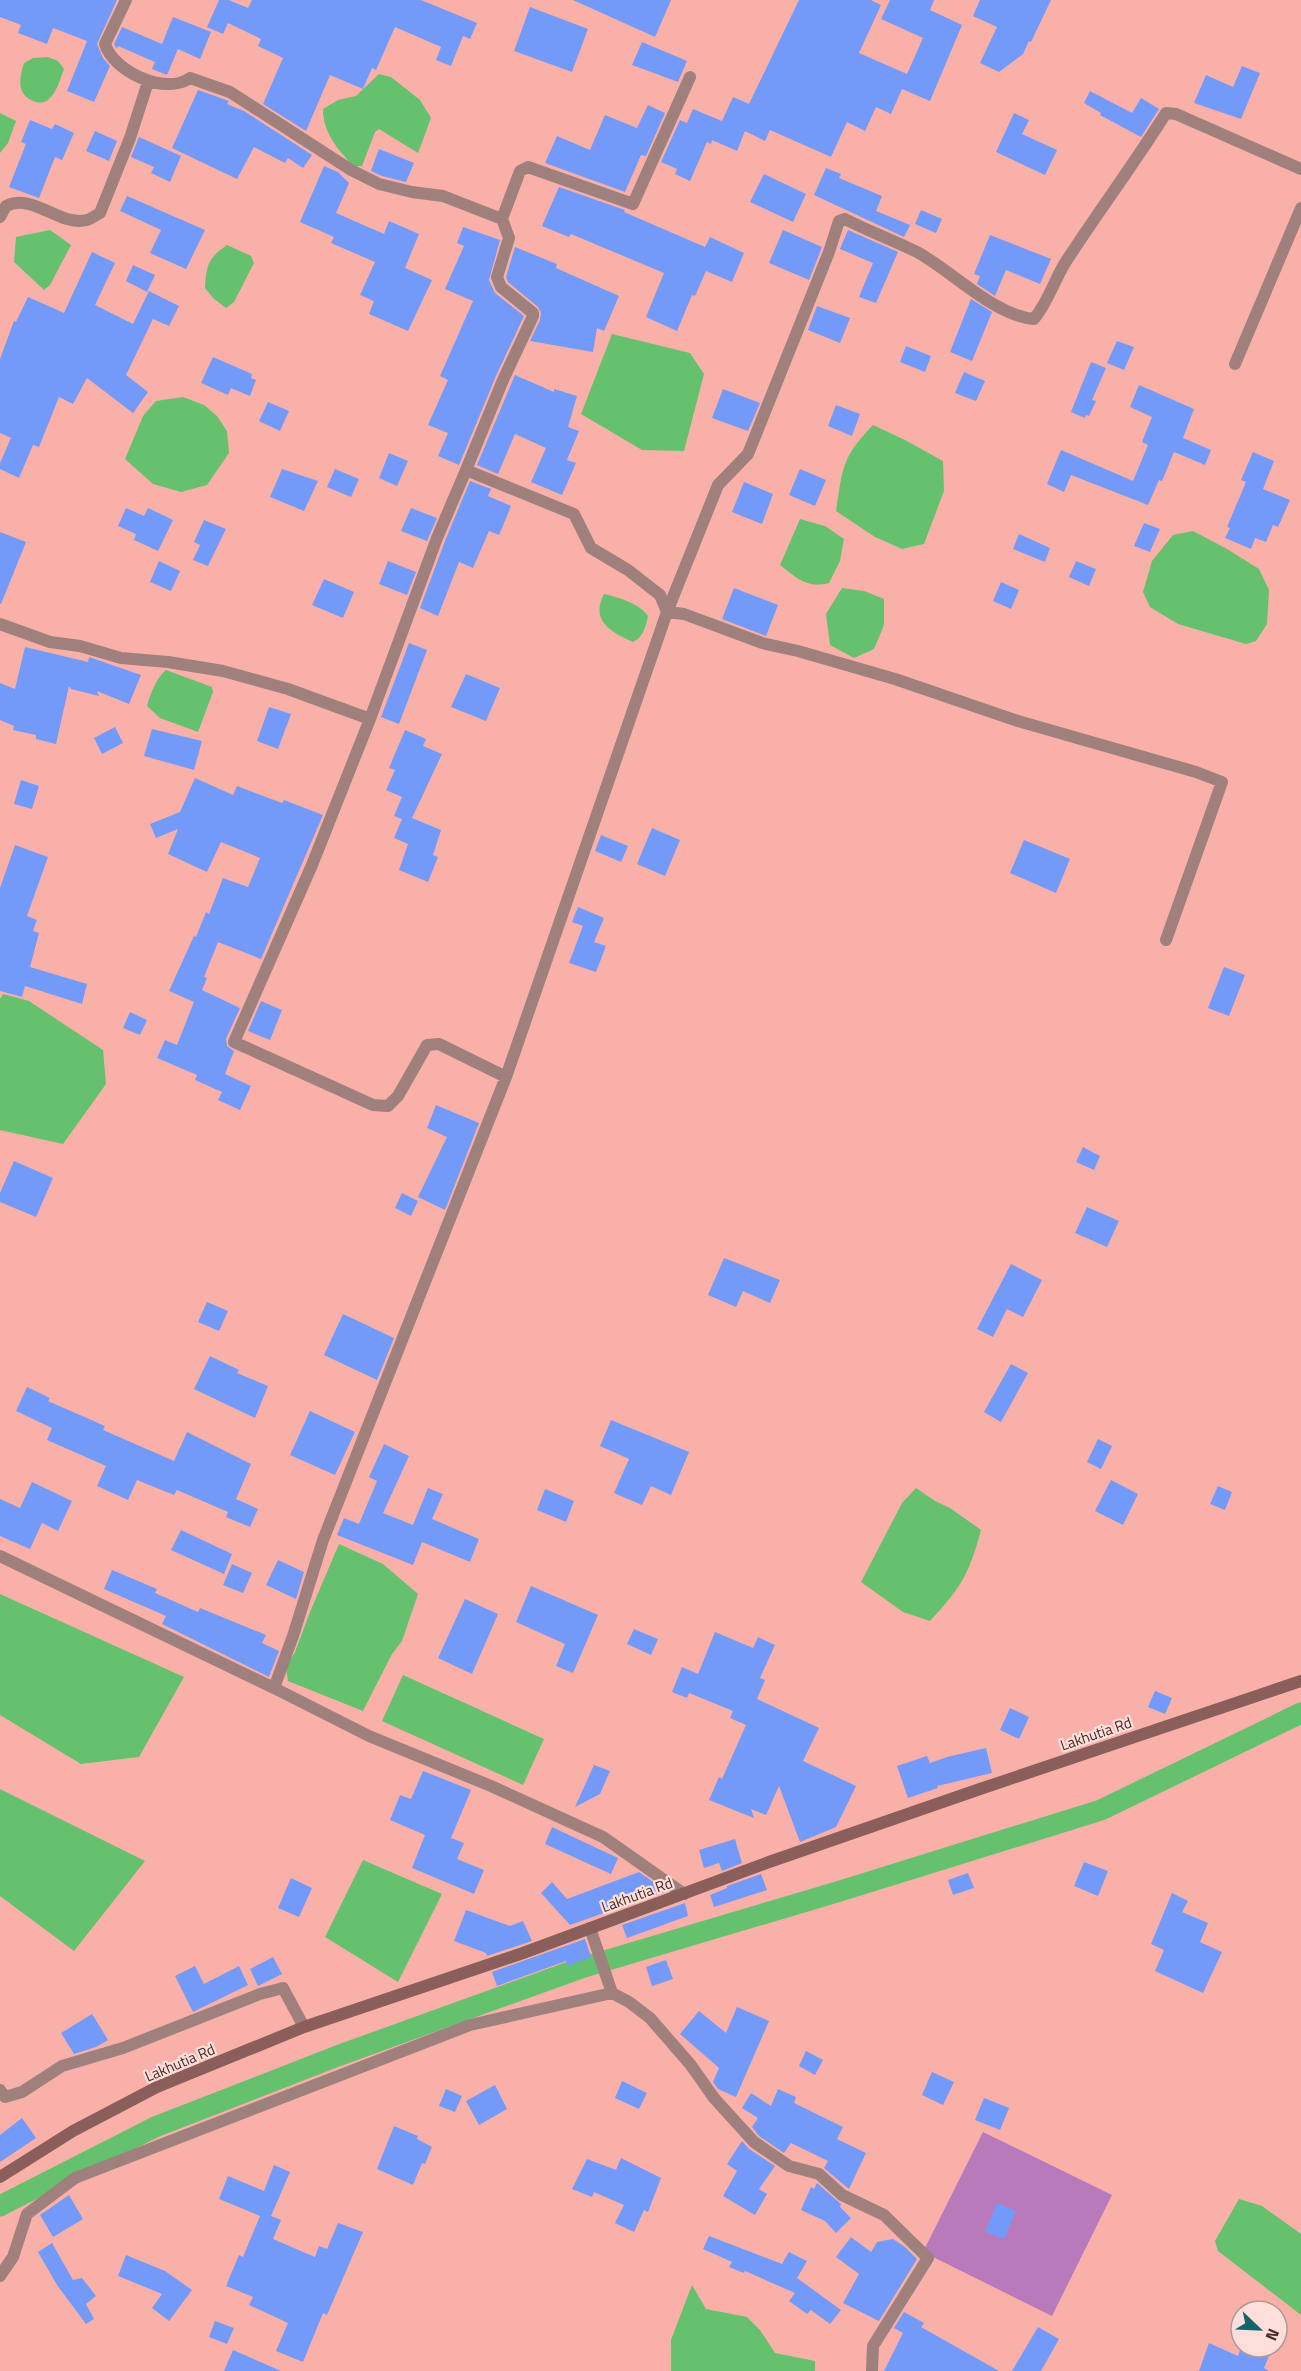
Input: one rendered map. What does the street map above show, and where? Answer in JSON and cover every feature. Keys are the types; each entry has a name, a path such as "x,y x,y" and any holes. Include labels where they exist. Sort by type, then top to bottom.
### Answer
{"street":[{"path":"126,0 105,44 108,54 117,63 148,82 182,84 190,78 230,92 351,170 378,184 443,196 502,219"},
{"path":"506,1077 439,1044 427,1044 398,1096 388,1106 373,1105 234,1042 312,865 370,719 437,538 503,380 533,316 533,312 498,283 497,277 509,238 502,219 520,171 528,167 633,204 690,77"},
{"path":"0,217 6,206 21,202 76,220 88,220 100,213 130,138 148,82"},
{"path":"274,1688 323,1540 506,1077 667,612 718,485 748,454 829,252 839,221 844,219 919,253 973,292 1022,318 1034,319 1045,306 1064,266 1136,162 1166,113 1176,114 1301,169"},
{"path":"1235,364 1301,208"},
{"path":"466,470 574,514 591,548 628,570 660,595 667,612"},
{"path":"667,612 684,614 762,643 895,679 1018,721 1138,755 1222,782 1166,940"},
{"path":"0,624 50,642 80,646 121,658 168,662 223,671 288,689 370,719"},
{"path":"0,1556 369,1736 491,1786 603,1837 684,1894"},
{"name":"Lakhutia Rd","path":"0,2177 74,2130 157,2087 304,2027 969,1793 1301,1681"},
{"path":"590,1928 610,1988 650,2018 690,2064 714,2098 754,2142 789,2166 819,2174 842,2195 884,2215 928,2258 873,2346 872,2371"},
{"path":"0,2090 5,2097 22,2092 62,2066 123,2048 260,1994 283,1988 304,2027"},
{"path":"0,2276 13,2257 27,2214 75,2178 470,2025 610,1988"}],"shaded area":[{"path":"48,57 58,61 64,69 52,96 44,102 36,102 25,96 22,91 20,81 22,69 24,63 33,58"},
{"path":"379,74 391,77 420,100 431,118 418,153 379,129 375,132 362,166 353,166 328,133 323,109 338,100 356,96"},
{"path":"0,113 16,121 8,143 0,153"},
{"path":"50,230 71,245 50,285 44,290 14,262 16,237"},
{"path":"227,245 251,256 254,263 234,302 226,308 205,288 209,263"},
{"path":"612,334 690,353 704,374 684,451 642,450 581,414"},
{"path":"183,397 204,405 217,416 227,431 229,453 207,485 181,492 153,484 125,459 143,416 156,401"},
{"path":"873,425 943,461 944,491 924,544 902,549 875,537 836,511 845,464 855,446"},
{"path":"800,519 825,526 844,539 840,561 829,583 815,585 808,583 780,565"},
{"path":"1193,531 1259,569 1269,590 1267,624 1256,641 1246,644 1178,624 1150,607 1143,592 1152,561 1173,535"},
{"path":"842,588 864,591 884,599 884,625 874,649 854,658 830,645 826,614"},
{"path":"604,594 634,604 648,616 644,631 633,642 610,630 601,618 600,603"},
{"path":"166,670 212,687 213,692 198,732 160,718 147,706 154,686"},
{"path":"3,994 29,1001 103,1050 106,1084 63,1144 0,1130 0,999"},
{"path":"916,1488 981,1530 963,1580 930,1621 903,1612 861,1582 902,1503"},
{"path":"339,1544 383,1564 418,1594 402,1641 392,1654 363,1711 288,1681 286,1668 295,1652"},
{"path":"0,1594 184,1677 139,1757 81,1764 0,1715"},
{"path":"403,1675 544,1739 523,1785 382,1721"},
{"path":"0,1789 145,1861 74,1951 0,1896"},
{"path":"363,1860 442,1894 398,1982 325,1937"},
{"path":"983,2132 1112,2195 1052,2316 923,2252"},
{"path":"1239,2199 1262,2206 1301,2234 1301,2315 1289,2306 1289,2299 1280,2299 1218,2251 1215,2241"},
{"path":"692,2285 706,2309 747,2317 760,2330 775,2353 815,2361 815,2371 671,2371 671,2340"}],"building":[{"path":"0,0 117,0 97,44 103,58 110,66 94,102 67,91 87,41 53,28 47,44 18,33 21,25 0,17"},
{"path":"219,0 229,0 248,8 252,0 421,0 477,23 470,39 463,36 451,66 436,60 441,47 395,27 376,70 372,68 363,89 330,75 306,131 263,104 283,58 258,46 261,39 228,23 223,34 207,27"},
{"path":"573,0 671,0 655,37"},
{"path":"799,0 871,0 881,5 859,53 907,74 923,38 881,19 890,0 934,0 930,10 962,25 930,101 902,89 891,114 876,107 865,131 847,122 831,157 770,130 765,141 745,131 737,151 712,140 711,144 707,142 690,181 675,174 677,169 661,162 680,120 687,123 693,109 722,121 733,97 749,104"},
{"path":"980,0 1051,0 1023,54 999,72 980,63 997,27 973,16"},
{"path":"530,7 588,29 572,72 514,51"},
{"path":"173,17 211,32 200,59 178,49 167,75 152,69 155,62 118,46 117,49 114,44 122,27 162,44"},
{"path":"642,42 687,61 678,82 632,65"},
{"path":"1242,66 1260,73 1241,119 1194,103 1206,75 1233,87"},
{"path":"198,90 229,101 227,104 244,111 312,155 303,168 288,158 285,163 254,147 237,179 172,148"},
{"path":"1090,91 1132,113 1141,98 1159,109 1141,137 1100,115 1101,113 1084,103"},
{"path":"648,105 665,113 646,156 641,155 625,192 545,163 557,136 590,150 605,115 637,128"},
{"path":"1014,113 1029,120 1022,134 1057,150 1045,175 996,152"},
{"path":"30,120 52,129 55,124 74,133 62,160 55,157 39,198 9,187 26,144 21,142"},
{"path":"95,131 117,141 109,161 86,151"},
{"path":"139,137 181,156 170,182 151,173 154,167 131,157"},
{"path":"379,149 414,163 406,182 371,171"},
{"path":"324,166 338,172 349,183 336,213 384,234 389,221 419,234 405,268 432,280 408,331 369,314 374,301 360,295 375,262 331,243 334,237 300,222"},
{"path":"826,168 841,174 839,178 882,196 876,211 910,225 904,237 814,195"},
{"path":"764,174 806,194 793,222 750,202"},
{"path":"559,187 625,210 624,212 705,247 710,237 744,253 732,282 706,271 695,296 692,295 677,331 646,317 664,273 571,234 569,237 542,226"},
{"path":"127,196 205,230 186,269 150,253 161,230 120,211"},
{"path":"921,210 942,219 936,233 915,224"},
{"path":"463,227 500,240 489,280 495,293 524,316 459,465 438,456 448,433 428,425 448,380 440,376 473,301 445,289 464,246 457,243"},
{"path":"783,230 822,247 809,280 769,263"},
{"path":"848,230 898,252 876,303 859,297 873,263 840,249"},
{"path":"990,235 1051,259 1040,284 1006,270 995,296 977,284 980,276 974,274"},
{"path":"515,247 557,264 556,268 619,296 604,331 597,328 593,352 530,341 541,313 538,307 508,282 506,277"},
{"path":"92,252 115,263 95,305 133,324 149,291 179,306 169,326 153,319 126,375 148,392 133,413 87,378 73,404 59,397 39,447 33,445 19,478 0,469 0,463 11,438 0,433 0,359 14,321 16,322 28,297 64,313"},
{"path":"133,265 155,275 147,292 126,281"},
{"path":"971,299 992,312 972,361 950,352"},
{"path":"817,306 850,318 840,343 808,330"},
{"path":"1117,341 1134,347 1124,370 1107,363"},
{"path":"906,346 931,356 925,372 900,362"},
{"path":"213,357 252,374 251,378 256,380 250,396 231,388 228,395 201,383"},
{"path":"1091,362 1106,368 1092,400 1096,401 1089,416 1086,415 1085,418 1071,412"},
{"path":"964,372 985,381 976,401 955,393"},
{"path":"515,375 554,392 554,389 577,396 568,427 579,431 567,460 576,463 562,495 531,482 546,448 515,434 498,474 477,465"},
{"path":"1139,385 1194,409 1183,438 1211,450 1205,465 1174,452 1162,481 1159,480 1148,505 1071,475 1064,492 1047,484 1061,450 1133,481 1148,445 1142,442 1152,417 1130,407"},
{"path":"723,389 760,403 748,431 712,418"},
{"path":"268,402 289,411 280,431 259,421"},
{"path":"836,405 860,414 852,436 828,426"},
{"path":"1253,452 1274,461 1263,489 1290,500 1278,527 1273,525 1266,542 1255,538 1251,549 1225,538 1230,528 1227,527 1246,482 1241,480"},
{"path":"389,453 408,461 397,486 379,478"},
{"path":"282,469 318,481 304,511 270,497"},
{"path":"335,469 359,479 351,497 327,487"},
{"path":"800,469 826,480 815,506 789,495"},
{"path":"470,481 491,489 488,496 511,506 499,535 489,531 473,568 459,562 438,616 420,608"},
{"path":"744,482 773,494 762,524 732,512"},
{"path":"126,508 144,516 148,508 173,520 158,551 134,540 136,534 118,526"},
{"path":"411,508 437,518 427,541 401,531"},
{"path":"204,520 226,529 208,566 193,560 200,545 194,542"},
{"path":"1144,523 1160,529 1150,552 1134,546"},
{"path":"0,532 26,542 1,604 0,604"},
{"path":"1019,534 1050,548 1045,562 1013,549"},
{"path":"159,561 180,571 171,591 150,582"},
{"path":"388,561 416,572 407,595 379,584"},
{"path":"1076,561 1096,569 1089,586 1069,577"},
{"path":"324,579 354,592 343,618 312,605"},
{"path":"1001,582 1019,590 1011,609 993,601"},
{"path":"734,588 778,605 766,636 722,619"},
{"path":"409,643 427,650 399,724 381,717"},
{"path":"25,647 88,662 89,657 141,675 129,704 97,691 99,696 71,689 69,686 56,744 36,739 36,735 13,730 14,726 0,720 0,683 15,689"},
{"path":"466,674 500,688 486,721 451,707"},
{"path":"269,707 291,714 278,749 257,741"},
{"path":"115,727 123,743 102,754 94,738"},
{"path":"152,729 202,741 194,770 144,756"},
{"path":"405,730 426,739 423,746 442,754 412,818 441,830 433,855 438,857 428,882 399,870 408,844 394,838 402,819 394,816 402,797 386,790 395,770 389,768"},
{"path":"195,778 233,795 237,786 323,815 261,959 218,942 204,977 207,978 202,990 240,1008 226,1039 227,1046 234,1051 225,1074 251,1086 240,1110 218,1100 222,1092 195,1080 197,1075 157,1058 165,1040 177,1045 194,1002 169,991 206,912 209,914 223,878 248,887 260,858 221,842 207,872 168,854 178,829 156,838 150,824 180,812"},
{"path":"21,780 39,786 32,809 14,804"},
{"path":"652,828 680,840 665,876 637,864"},
{"path":"601,835 628,846 621,862 595,851"},
{"path":"1024,840 1070,859 1056,893 1010,873"},
{"path":"15,845 48,857 27,916 37,920 33,931 39,933 30,967 87,984 82,1004 25,986 22,997 0,991 0,888"},
{"path":"578,907 604,918 594,942 606,946 596,972 569,963 583,926 572,922"},
{"path":"1224,967 1245,975 1229,1016 1208,1008"},
{"path":"261,1001 282,1010 270,1040 248,1031"},
{"path":"130,1012 147,1020 140,1035 123,1028"},
{"path":"436,1105 479,1123 445,1210 418,1197 447,1137 427,1128"},
{"path":"1083,1147 1100,1156 1094,1170 1076,1162"},
{"path":"14,1161 53,1178 36,1217 0,1202 0,1193"},
{"path":"402,1193 418,1201 411,1216 395,1208"},
{"path":"1087,1207 1119,1221 1107,1247 1075,1233"},
{"path":"724,1258 780,1280 770,1303 743,1291 736,1307 708,1295"},
{"path":"1011,1264 1042,1280 1023,1317 1007,1309 993,1337 977,1329"},
{"path":"207,1302 228,1311 219,1331 198,1322"},
{"path":"343,1314 394,1338 377,1380 324,1355"},
{"path":"210,1356 239,1370 237,1373 268,1386 255,1418 194,1389"},
{"path":"1011,1364 1028,1373 1001,1422 984,1412"},
{"path":"27,1387 50,1398 48,1401 105,1426 103,1430 174,1461 187,1432 251,1464 236,1499 258,1509 250,1527 226,1517 228,1512 177,1490 174,1495 137,1480 128,1500 97,1486 106,1466 47,1440 52,1428 16,1411"},
{"path":"310,1411 355,1432 335,1475 290,1455"},
{"path":"611,1420 689,1452 671,1495 651,1486 642,1505 614,1493 629,1459 600,1446"},
{"path":"1098,1439 1112,1446 1101,1469 1087,1462"},
{"path":"384,1444 409,1456 383,1513 413,1525 428,1488 443,1494 432,1519 479,1539 470,1562 422,1542 413,1565 337,1535 344,1518 359,1524 377,1481 369,1477"},
{"path":"1111,1480 1138,1494 1123,1525 1095,1511"},
{"path":"32,1482 72,1501 58,1531 42,1523 30,1549 0,1536 0,1499 20,1508"},
{"path":"1218,1486 1232,1492 1225,1510 1210,1504"},
{"path":"545,1489 574,1501 566,1522 537,1510"},
{"path":"181,1530 232,1554 224,1574 171,1550"},
{"path":"278,1560 304,1572 296,1599 266,1585"},
{"path":"232,1564 252,1573 243,1593 223,1585"},
{"path":"112,1570 157,1589 155,1593 198,1612 200,1608 266,1635 262,1643 279,1651 269,1677 162,1624 166,1616 104,1589"},
{"path":"531,1586 598,1615 573,1673 556,1666 565,1644 516,1622"},
{"path":"465,1599 498,1614 472,1674 438,1658"},
{"path":"634,1629 658,1639 651,1655 627,1644"},
{"path":"715,1632 753,1648 758,1637 775,1645 760,1678 765,1680 757,1699 819,1728 803,1761 856,1786 836,1827 800,1842 779,1786 766,1815 751,1809 754,1818 709,1800 719,1777 722,1779 746,1725 730,1718 733,1711 689,1693 687,1698 672,1692 682,1667 698,1674"},
{"path":"1155,1691 1172,1698 1165,1714 1148,1707"},
{"path":"1010,1708 1029,1717 1019,1739 1000,1730"},
{"path":"986,1748 992,1773 937,1786 938,1788 908,1798 897,1766 927,1756 930,1763"},
{"path":"594,1765 610,1771 600,1794 575,1807"},
{"path":"423,1771 471,1790 451,1838 464,1843 457,1859 484,1870 474,1894 412,1868 425,1835 390,1820 400,1795 411,1799"},
{"path":"552,1827 618,1858 611,1874 545,1844"},
{"path":"735,1839 742,1863 722,1871 719,1863 704,1868 699,1850"},
{"path":"1084,1862 1108,1871 1098,1896 1074,1886"},
{"path":"639,1872 666,1891 570,1925 541,1893 552,1882 567,1899"},
{"path":"968,1873 974,1888 953,1895 948,1880"},
{"path":"761,1874 767,1890 714,1907 710,1895 727,1886"},
{"path":"291,1878 312,1888 299,1917 278,1908"},
{"path":"1172,1893 1188,1901 1182,1912 1208,1923 1200,1942 1222,1952 1203,1993 1155,1971 1164,1950 1151,1944"},
{"path":"685,1903 688,1916 627,1938 622,1925"},
{"path":"466,1910 510,1926 523,1921 532,1941 487,1956 486,1953 454,1941"},
{"path":"585,1939 591,1957 568,1966 566,1961 497,1986 492,1972"},
{"path":"273,1957 282,1974 258,1986 250,1969"},
{"path":"666,1960 673,1979 652,1986 646,1967"},
{"path":"195,1966 204,1984 239,1966 248,1985 193,2012 175,1976"},
{"path":"737,2007 769,2021 736,2097 718,2089 713,2082 719,2068 680,2034 699,2011 726,2033"},
{"path":"92,2014 108,2040 96,2047 74,2054 61,2033"},
{"path":"806,2051 823,2060 815,2075 799,2066"},
{"path":"932,2072 954,2082 943,2105 922,2095"},
{"path":"622,2081 647,2093 639,2109 615,2098"},
{"path":"495,2085 507,2109 479,2125 466,2101"},
{"path":"446,2089 462,2096 455,2112 439,2106"},
{"path":"778,2089 796,2097 794,2103 843,2127 837,2139 866,2153 849,2189 824,2168 828,2161 791,2143 784,2153 759,2136 752,2127 758,2118 742,2108 751,2093 771,2106"},
{"path":"984,2098 1009,2108 1000,2130 975,2120"},
{"path":"22,2118 36,2138 0,2162 0,2135"},
{"path":"394,2126 418,2136 417,2139 432,2147 413,2185 377,2169"},
{"path":"742,2141 749,2149 775,2166 759,2189 767,2194 755,2215 723,2196 737,2171 727,2164"},
{"path":"621,2158 661,2178 648,2212 644,2210 634,2232 615,2223 624,2205 594,2192 592,2197 572,2189 587,2159 616,2170"},
{"path":"274,2165 290,2172 271,2216 281,2220 273,2239 315,2257 319,2246 327,2249 338,2223 363,2232 327,2315 323,2313 303,2362 276,2351 288,2323 249,2305 253,2297 226,2286 239,2255 243,2257 260,2216 219,2199 228,2176 264,2191"},
{"path":"817,2183 841,2204 840,2207 851,2218 836,2233 825,2221 801,2210 811,2187 814,2189"},
{"path":"69,2195 83,2219 53,2237 40,2215"},
{"path":"997,2203 1016,2211 1004,2239 985,2232"},
{"path":"709,2236 782,2264 789,2252 807,2261 797,2278 841,2310 830,2324 811,2310 807,2314 789,2301 795,2293 745,2271 744,2273 729,2267 732,2262 703,2249"},
{"path":"851,2237 871,2252 877,2242 893,2239 917,2259 879,2321 843,2303 859,2274 836,2257"},
{"path":"52,2243 73,2280 82,2278 96,2296 86,2304 94,2319 86,2324 57,2285 38,2252"},
{"path":"126,2255 165,2271 192,2290 169,2321 152,2308 162,2294 118,2276"},
{"path":"904,2312 924,2323 921,2327 999,2371 884,2371 903,2333 894,2328"},
{"path":"215,2321 234,2328 227,2344 209,2337"},
{"path":"1038,2327 1059,2339 1041,2371 1012,2371"},
{"path":"1209,2343 1229,2352 1229,2359 1268,2359 1264,2368 1269,2371 1199,2371"},
{"path":"233,2350 281,2371 224,2371"}],"waterway":[{"path":"0,2206 155,2127 340,2055 581,1968 1101,1810 1301,1713"}]}
